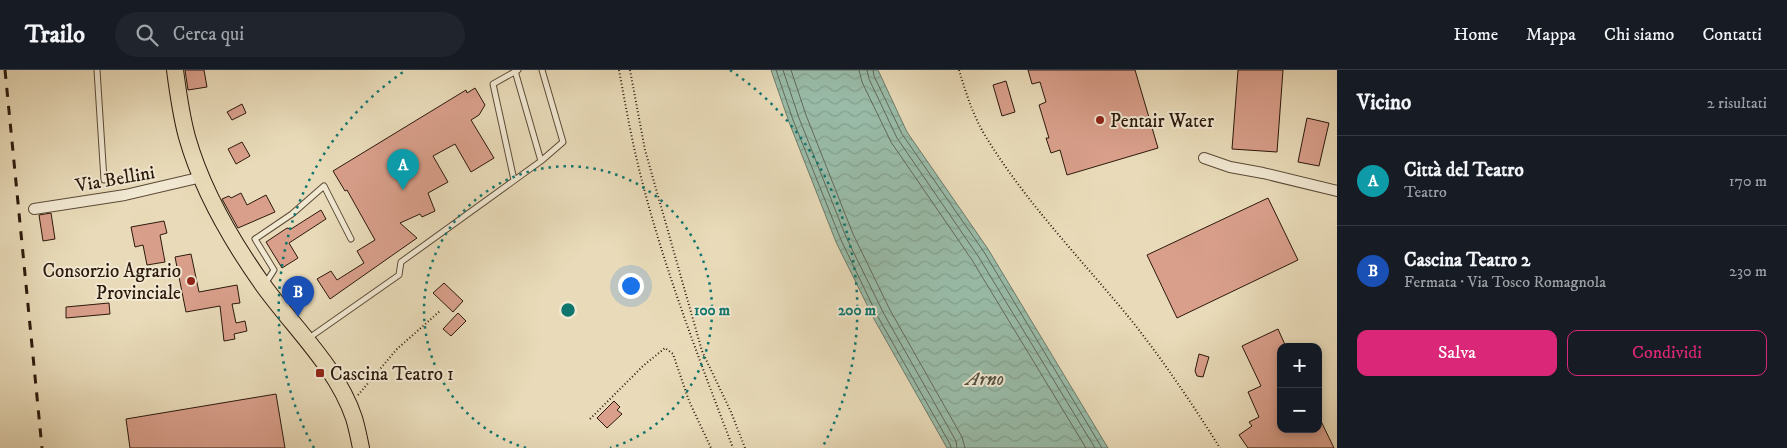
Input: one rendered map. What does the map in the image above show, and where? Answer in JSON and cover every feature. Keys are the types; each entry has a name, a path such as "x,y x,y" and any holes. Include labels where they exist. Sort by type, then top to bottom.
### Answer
{"main road":[{"path":"175,70 187,138 202,177 232,238 264,286 326,367 349,406 361,448"}],"street":[{"path":"1204,158 1230,167 1337,191"},
{"name":"Via Bellini","path":"34,209 125,195 202,177"}],"lane":[{"path":"97,70 104,180"},
{"path":"306,340 399,275 400,262 541,161 563,142 542,70"},
{"path":"514,180 493,84 516,71 541,161"},
{"path":"264,286 274,270 255,238 292,214 324,186 351,239"}],"path":[{"path":"619,70 635,153 663,253 696,354 733,448"},
{"path":"630,70 644,150 702,351 732,412 745,448"},
{"path":"959,70 970,105 985,136 1017,183 1159,356 1181,386 1220,448"},
{"path":"349,406 397,349 440,311"},
{"path":"590,419 643,366 665,348 673,354 689,401 711,448"}],"water":[{"name":"Arno","path":"771,70 878,70 907,132 988,249 1108,448 947,448 874,319 836,242 789,122"}],"building":[{"path":"185,70 204,70 207,87 188,90"},
{"name":"Pentair Water","path":"1028,70 1135,70 1158,148 1067,175 1060,150 1051,153 1046,138 1049,138 1039,105 1046,102 1040,82 1032,84"},
{"path":"1238,70 1283,70 1277,152 1232,149"},
{"path":"1006,81 1015,112 1002,116 993,85"},
{"path":"475,88 485,105 479,115 471,120 494,158 471,172 455,144 433,156 448,182 428,193 435,211 422,217 420,214 400,223 417,238 330,299 317,279 331,271 337,280 364,263 357,251 375,240 347,190 345,191 333,171 466,90 467,93"},
{"path":"242,104 246,113 232,120 227,112"},
{"path":"1307,118 1329,123 1319,166 1298,162"},
{"path":"242,142 250,156 236,164 228,149"},
{"path":"241,193 247,205 266,195 275,212 238,228 222,199 229,196 231,198"},
{"path":"1268,198 1298,260 1177,318 1147,255"},
{"path":"321,210 326,219 289,243 298,258 282,268 266,242 287,228 291,229"},
{"path":"51,213 55,239 43,241 39,215"},
{"path":"164,221 167,233 160,235 165,262 147,265 143,245 135,247 131,227"},
{"path":"191,254 199,292 237,285 240,303 232,304 236,323 245,321 247,331 234,334 235,339 224,341 220,306 186,312 175,257"},
{"path":"444,283 463,301 453,312 433,293"},
{"path":"109,303 110,314 66,318 66,307"},
{"path":"458,313 466,321 451,336 443,329"},
{"path":"1278,329 1284,343 1277,343 1277,433 1322,433 1322,423 1334,448 1248,448 1239,435 1252,426 1249,422 1259,417 1248,392 1261,386 1242,346"},
{"path":"1199,354 1209,357 1203,377 1197,376 1195,371"},
{"path":"276,394 285,448 130,448 126,419"},
{"path":"614,401 620,407 617,410 622,414 607,428 597,418"}],"railway":[{"path":"5,70 42,448"}],"place":[{"name":"Pentair Water","path":"1100,120"},
{"name":"Città del Teatro","path":"403,190"},
{"name":"Consorzio Agrario Provinciale","path":"191,281"},
{"name":"Cascina Teatro 2","path":"298,317"},
{"name":"Cascina Teatro 1","path":"320,373"}]}
